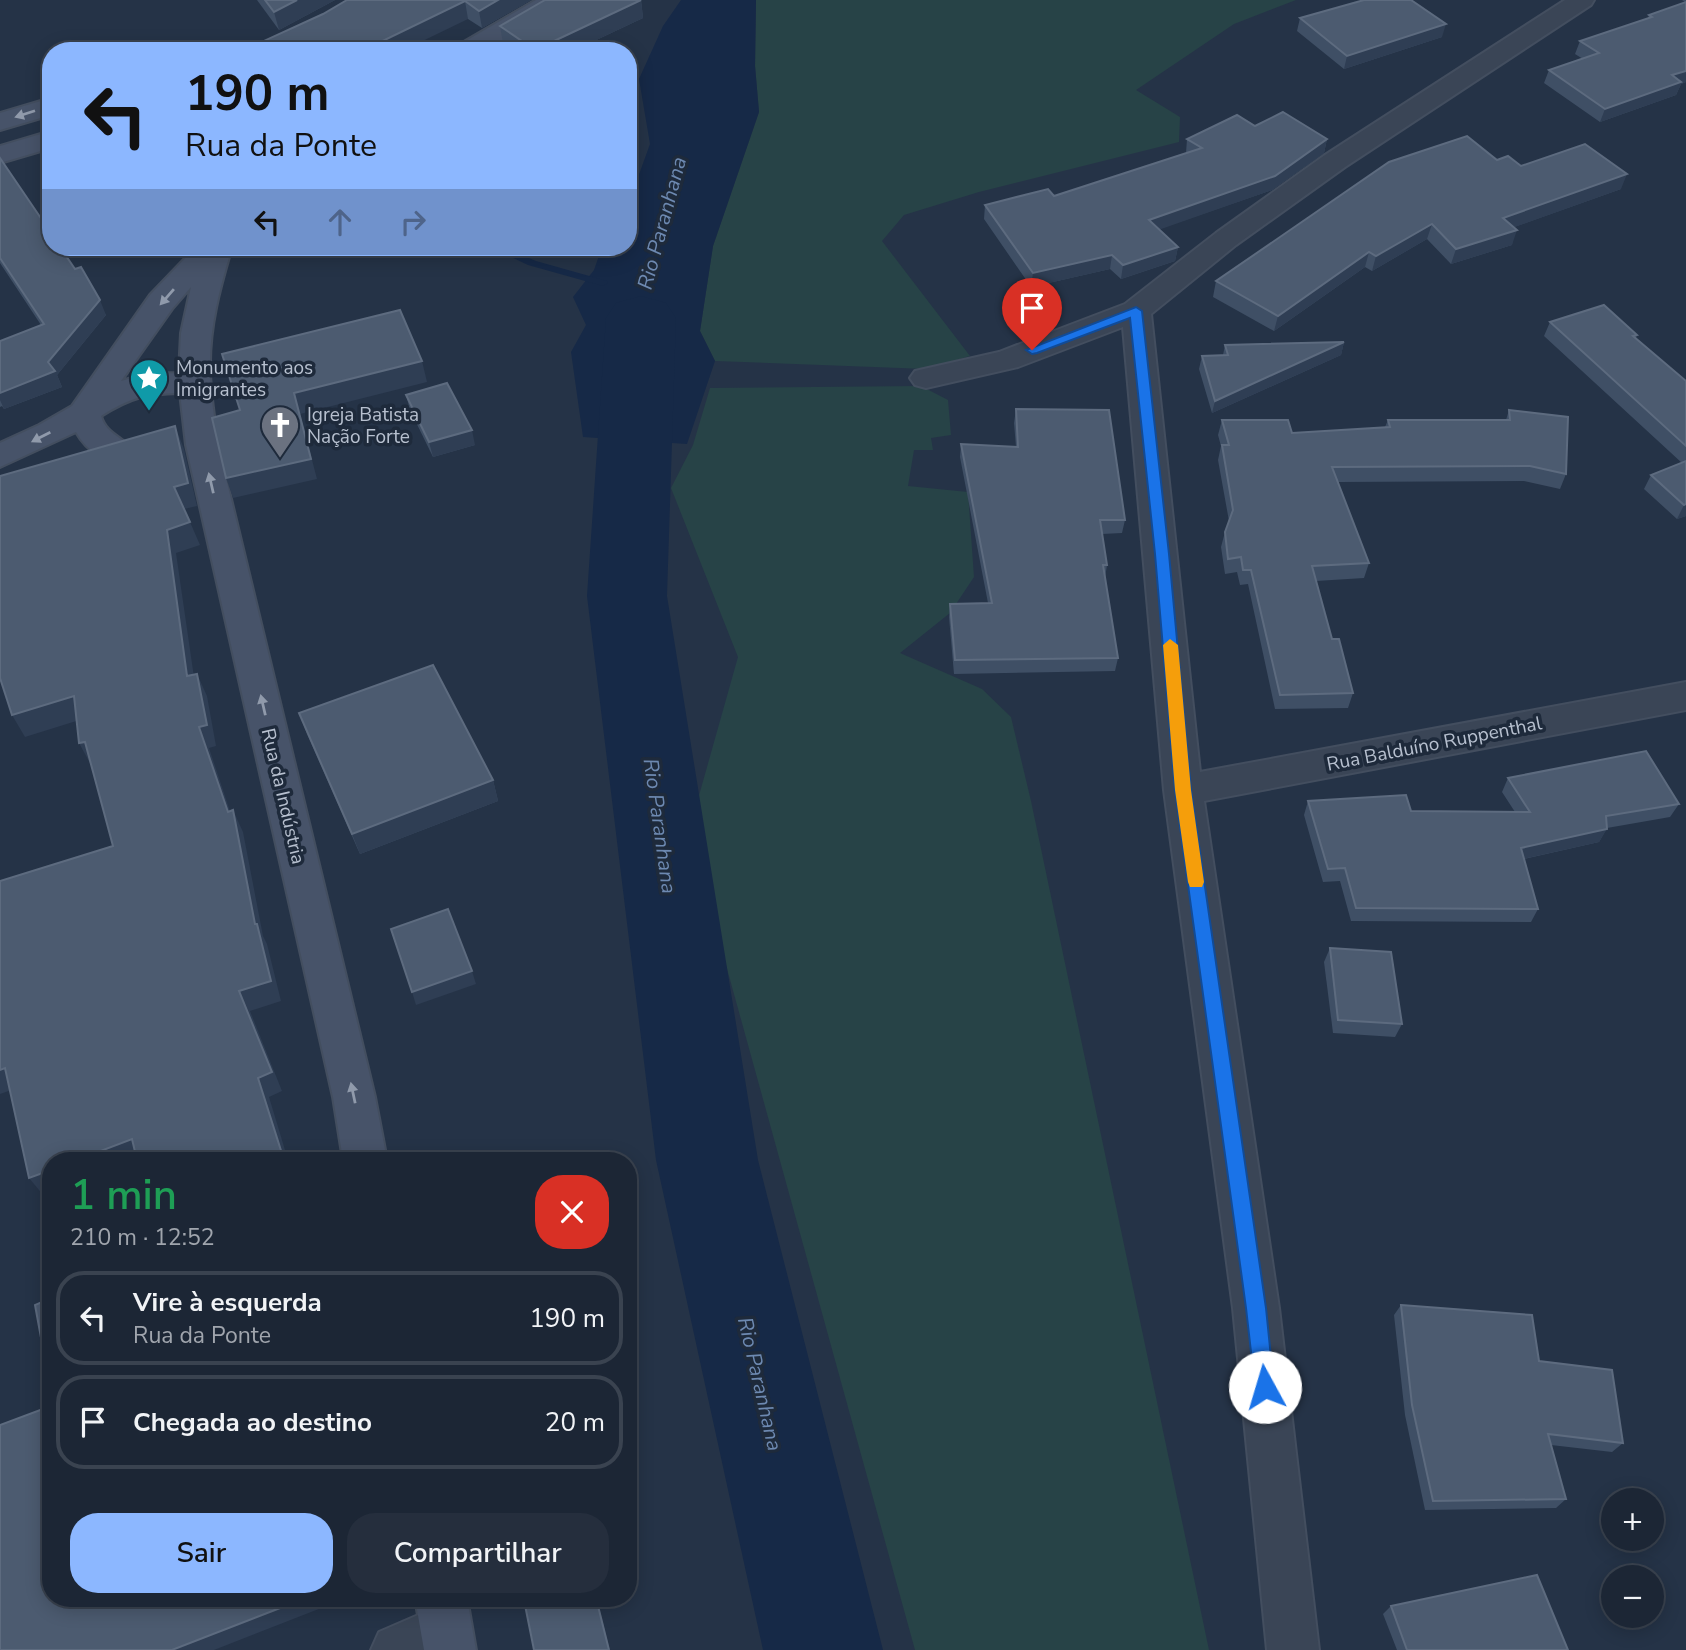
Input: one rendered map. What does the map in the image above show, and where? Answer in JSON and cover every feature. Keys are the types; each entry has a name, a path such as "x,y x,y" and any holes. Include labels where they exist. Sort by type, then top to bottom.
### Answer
{"main road":[{"path":"480,42 543,2"},
{"path":"0,122 42,109"},
{"path":"0,155 42,142"},
{"path":"118,452 100,442 93,434 86,423 85,411 162,302 204,256"},
{"name":"Rua da Indústria","path":"215,256 198,317 194,383 176,438 354,1097 364,1152"},
{"path":"0,456 50,433 117,392 147,384 194,383"},
{"path":"80,462 176,438"}],"street":[{"path":"926,378 1007,360 1136,311 1226,239 1335,161 1582,0"},
{"path":"1136,311 1162,554 1183,790 1256,1308 1293,1650"},
{"name":"Rua Balduíno Ruppenthal","path":"1183,790 1686,696"},
{"path":"397,1650 446,1625"}],"green space":[{"path":"756,0 1296,0 1234,24 1136,90 1180,117 1179,142 979,192 904,215 882,241 970,356 926,369 715,361 700,331 713,246 759,112 755,66"},
{"path":"921,386 948,400 951,435 931,438 933,450 914,450 908,486 968,492 974,577 950,613 900,653 982,689 1011,717 1031,801 1209,1650 915,1650 689,831 738,657 671,488 693,445 710,388"}],"water":[{"path":"681,0 756,0 755,66 759,112 713,246 700,331 715,361 687,444 583,437 571,352 586,325 573,297 594,270 599,256 637,256 637,180 650,144 639,79 663,26"}],"building":[{"path":"265,0 297,0 274,12"},
{"path":"347,0 498,0 479,11 465,1 381,42 262,42"},
{"path":"545,0 641,0 552,42 523,42 500,26"},
{"path":"1364,0 1411,0 1446,24 1347,56 1300,18"},
{"path":"1686,2 1686,71 1672,75 1681,82 1605,109 1549,70 1599,53 1580,41 1652,17 1649,15"},
{"path":"1283,112 1327,139 1275,176 1149,220 1178,247 1123,265 1112,255 1033,273 985,205 1048,189 1054,196 1202,148 1187,139 1237,115 1255,126"},
{"path":"1467,136 1497,160 1508,156 1521,166 1585,144 1627,174 1503,218 1517,230 1456,249 1432,224 1376,256 1369,252 1278,316 1216,281 1389,162"},
{"path":"0,158 42,220 42,256 66,256 75,269 81,267 100,300 48,362 55,371 0,393 0,341 44,324 0,258"},
{"path":"1604,305 1637,335 1633,336 1686,381 1686,446 1550,322"},
{"path":"400,310 422,361 294,393 311,459 226,478 212,418 240,410 222,354"},
{"path":"1344,342 1215,401 1202,356 1228,355 1225,345"},
{"path":"447,383 472,430 429,442 406,395"},
{"path":"1016,409 1109,410 1125,520 1100,520 1107,565 1103,565 1118,658 955,660 950,604 992,603 961,444 1018,447"},
{"path":"1509,410 1568,417 1566,474 1530,466 1332,467 1369,563 1312,566 1332,639 1339,639 1353,693 1280,695 1251,570 1243,570 1241,557 1228,559 1225,532 1233,510 1222,445 1229,445 1222,420 1288,420 1292,433 1390,427 1388,420 1510,420"},
{"path":"175,426 188,483 174,487 190,522 167,530 187,676 197,674 207,725 199,727 228,812 233,810 255,924 271,981 239,991 272,1072 258,1078 281,1152 135,1152 132,1139 98,1152 42,1152 42,1173 29,1178 5,1068 0,1070 0,881 113,846 85,742 79,743 74,696 12,715 0,678 0,476"},
{"path":"1686,461 1686,504 1684,505 1651,475"},
{"path":"433,665 493,780 352,834 299,713"},
{"path":"1646,751 1679,804 1606,816 1607,829 1521,848 1538,909 1356,908 1345,868 1328,869 1308,801 1406,795 1411,811 1530,812 1508,778"},
{"path":"448,909 472,971 412,992 391,929"},
{"path":"1330,948 1391,952 1402,1024 1338,1020"},
{"path":"42,1302 42,1343 35,1305"},
{"path":"1401,1305 1532,1315 1539,1361 1612,1370 1623,1443 1548,1434 1566,1499 1433,1501 1412,1405"},
{"path":"42,1409 42,1607 283,1607 172,1650 0,1650 0,1425"},
{"path":"1537,1575 1568,1650 1407,1650 1391,1606"},
{"path":"525,1607 598,1607 609,1650 534,1650"}],"waterway":[{"path":"516,256 603,283"},
{"name":"Rio Paranhana","path":"641,318 627,596 707,1160 823,1650"}],"slow traffic":[{"path":"1170,645 1183,790 1196,882"}],"place":[{"name":"Monumento aos Imigrantes","path":"149,412"},
{"name":"Igreja Batista Nação Forte","path":"280,459"}],"route":[{"path":"1032,350 1136,311 1162,554 1183,790 1265,1387"}]}
